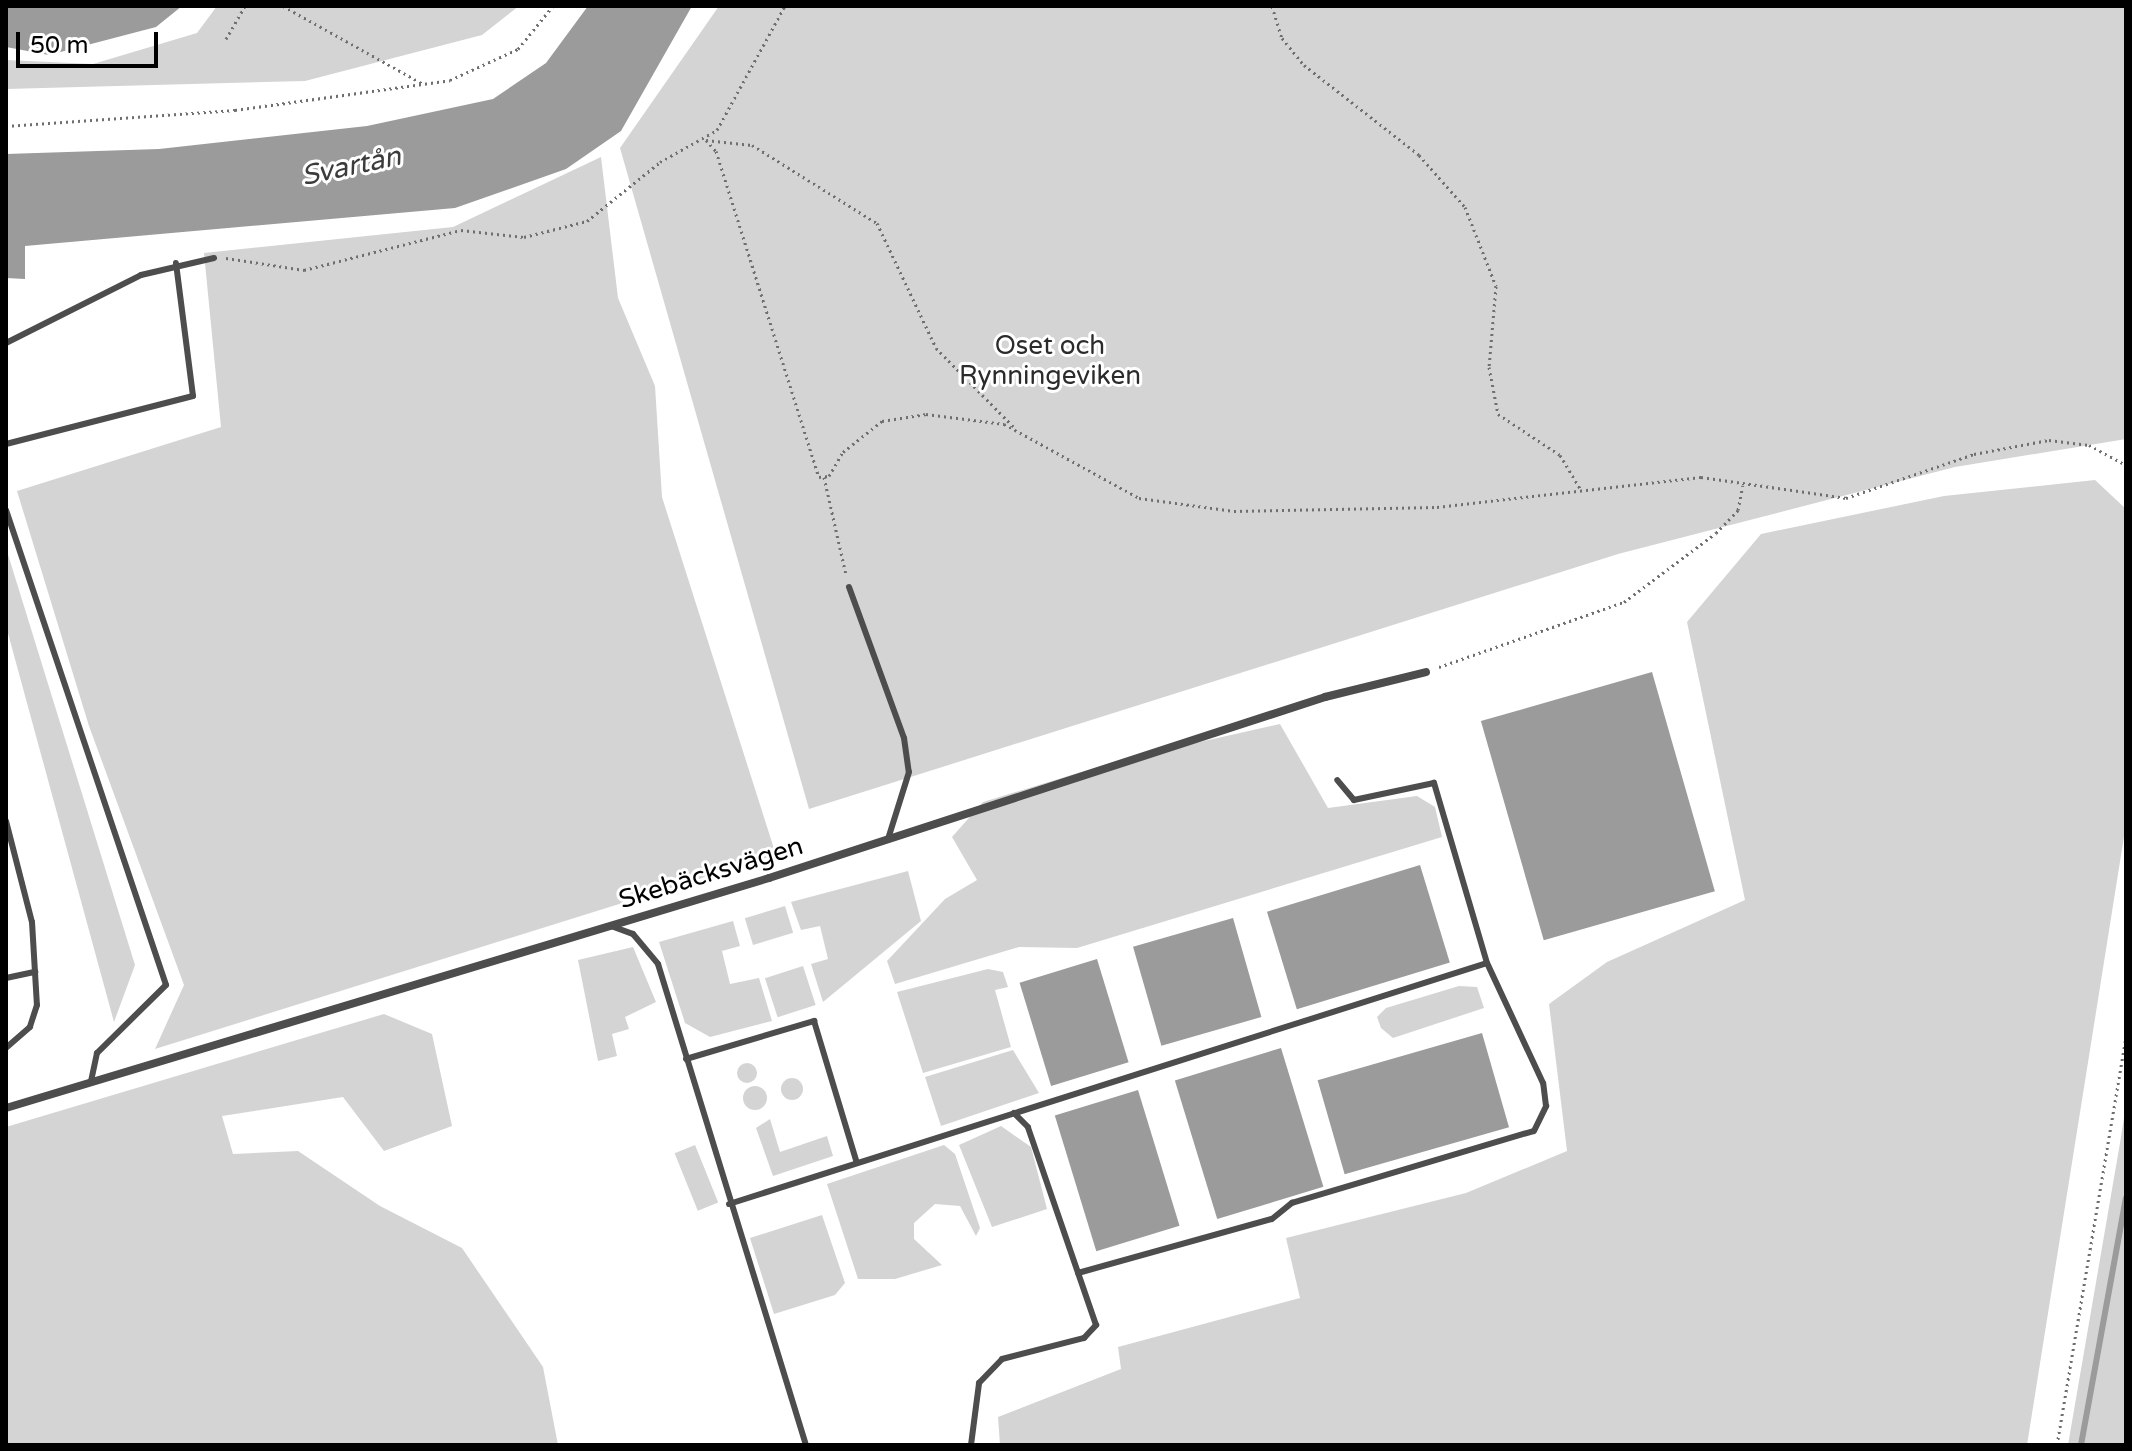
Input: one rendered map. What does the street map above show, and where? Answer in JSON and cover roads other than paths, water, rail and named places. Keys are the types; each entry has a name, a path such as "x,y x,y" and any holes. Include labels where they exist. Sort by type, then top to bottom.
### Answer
{"street":[{"name":"Skebäcksvägen","path":"6,1108 888,839 1325,697 1426,672"}],"lane":[{"path":"6,343 176,263 214,258"},
{"path":"6,444 193,396 176,263"},
{"path":"6,510 166,985 97,1053 91,1082"},
{"path":"849,587 906,750 904,798 888,839"},
{"path":"1078,1273 1272,1219 1292,1203 1534,1131 1546,1106 1543,1083 1487,963 1434,783 1354,800 1337,780"},
{"path":"6,821 17,865 35,972 30,1027 6,1048"},
{"path":"6,867 17,865"},
{"path":"607,924 633,934 658,964 729,1204 806,1445"},
{"path":"729,1204 1487,963"},
{"path":"6,978 35,972"},
{"path":"686,1059 814,1021 857,1163"},
{"path":"971,1445 979,1383 1002,1359 1084,1338 1096,1325 1028,1127 1014,1113"}],"water":[{"path":"6,6 182,6 156,27 49,55 6,47"},
{"name":"Svartån","path":"588,6 692,6 621,131 566,169 455,208 25,246 25,279 6,278 6,154 159,149 367,126 493,99 546,63"},
{"path":"1652,672 1715,891 1544,940 1481,721"},
{"path":"1420,865 1450,963 1297,1009 1267,912"},
{"path":"1233,918 1261,1017 1161,1046 1133,947"},
{"path":"1097,959 1129,1062 1051,1086 1020,983"},
{"path":"1482,1033 1509,1127 1345,1174 1318,1080"},
{"path":"1281,1048 1323,1187 1217,1219 1175,1080"},
{"path":"1138,1090 1180,1226 1096,1251 1055,1115"}],"waterway":[{"path":"2081,1445 2126,1198"}],"park label":[{"name":"Oset och Rynningeviken","path":"1050,361"}]}
